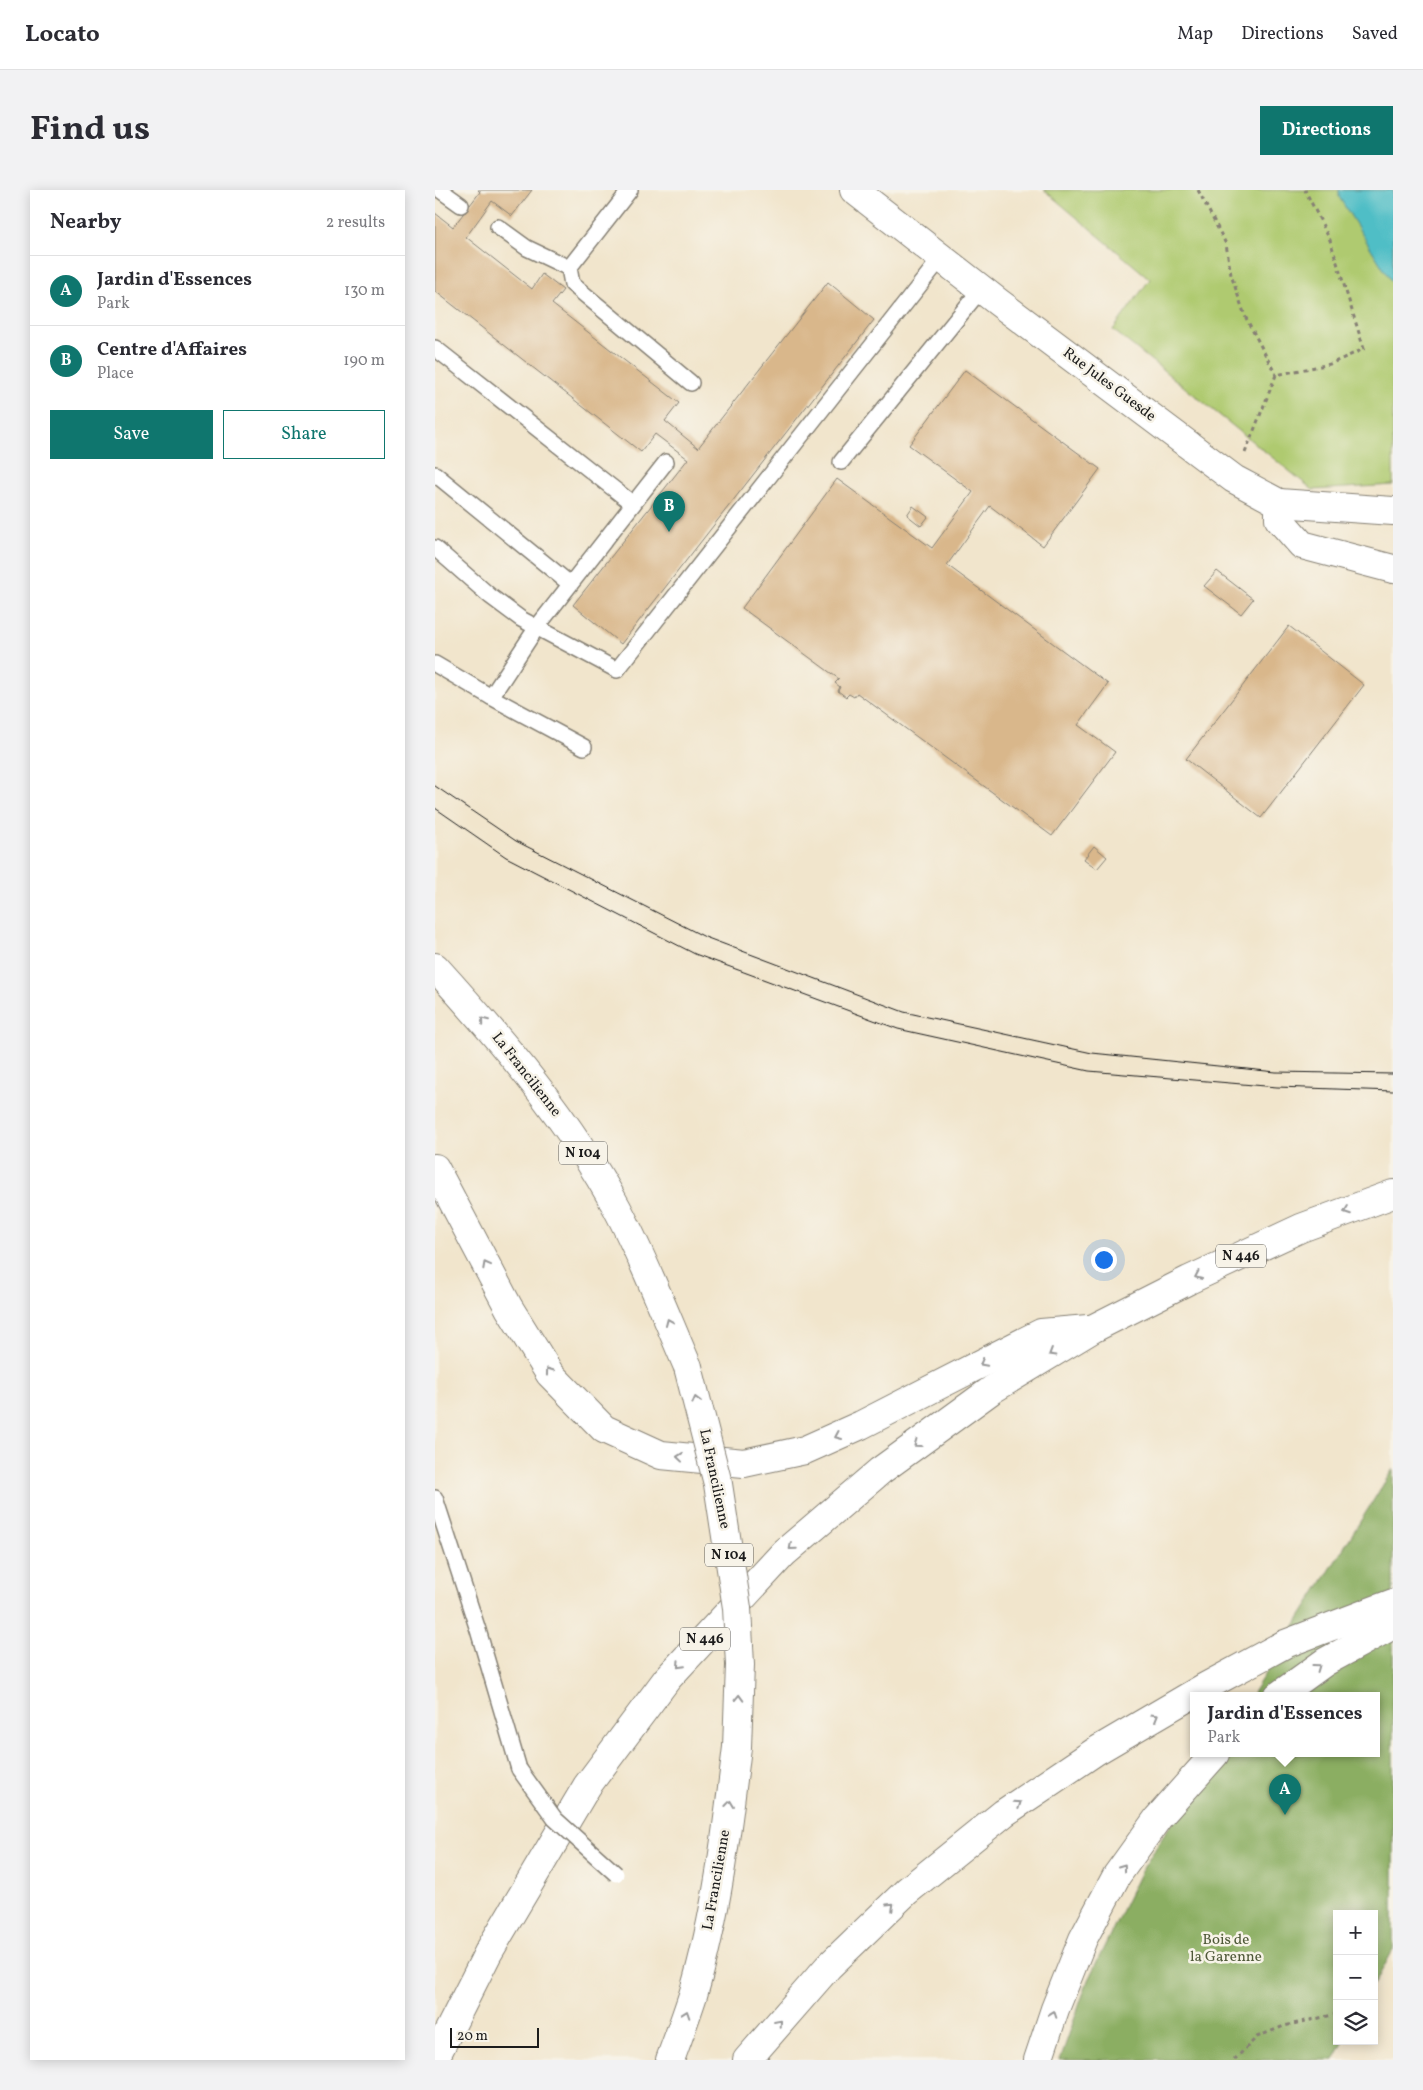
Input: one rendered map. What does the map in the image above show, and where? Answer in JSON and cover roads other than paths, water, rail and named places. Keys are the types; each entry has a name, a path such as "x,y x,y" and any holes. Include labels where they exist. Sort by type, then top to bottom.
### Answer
{"main road":[{"name":"Rue Jules Guesde","path":"854,190 981,289 1234,478 1279,503 1393,511"},
{"path":"1279,503 1279,519 1302,545 1393,569"},
{"name":"La Francilienne","path":"435,966 520,1066 576,1141 617,1208 651,1279 688,1367 718,1484 737,1608 740,1665 737,1747 726,1838 711,1919 693,1994 670,2060"},
{"path":"435,1168 509,1308 550,1374 604,1429 661,1455 744,1464 805,1450 861,1425 1041,1333 1094,1328"},
{"name":"N 446","path":"435,2058 488,1953 587,1786 667,1680 784,1553 880,1471 993,1389 1094,1328 1189,1280 1301,1228 1393,1194"},
{"path":"1197,1692 1285,1644 1393,1602"},
{"path":"1284,1692 1325,1662 1393,1625"},
{"path":"747,2060 828,1967 907,1891 1004,1813 1096,1750 1190,1696"},
{"path":"1038,2060 1055,2009 1083,1939 1117,1875 1158,1818 1212,1757"}],"lane":[{"path":"440,190 461,205"},
{"path":"630,190 569,268 572,284 691,383"},
{"path":"498,227 527,248 569,268"},
{"path":"435,548 490,596 521,619 617,670 941,258"},
{"path":"841,462 981,289"},
{"path":"435,348 633,504"},
{"path":"491,698 537,627 666,462"},
{"path":"435,474 570,584"},
{"path":"435,664 491,698 584,747"},
{"path":"435,1498 472,1611 519,1769 555,1819 616,1874"}],"water":[{"path":"1339,190 1393,190 1393,284 1339,197"}],"tram line":[{"path":"435,786 516,841 705,937 904,1012 1092,1053 1276,1072 1393,1074"},
{"path":"435,808 506,857 695,954 898,1029 1089,1071 1277,1087 1393,1091"}],"place":[{"name":"Centre d'Affaires","path":"669,532"},
{"name":"Jardin d'Essences","path":"1285,1815"}],"park label":[{"name":"Bois de la Garenne","path":"1226,1948"}]}
